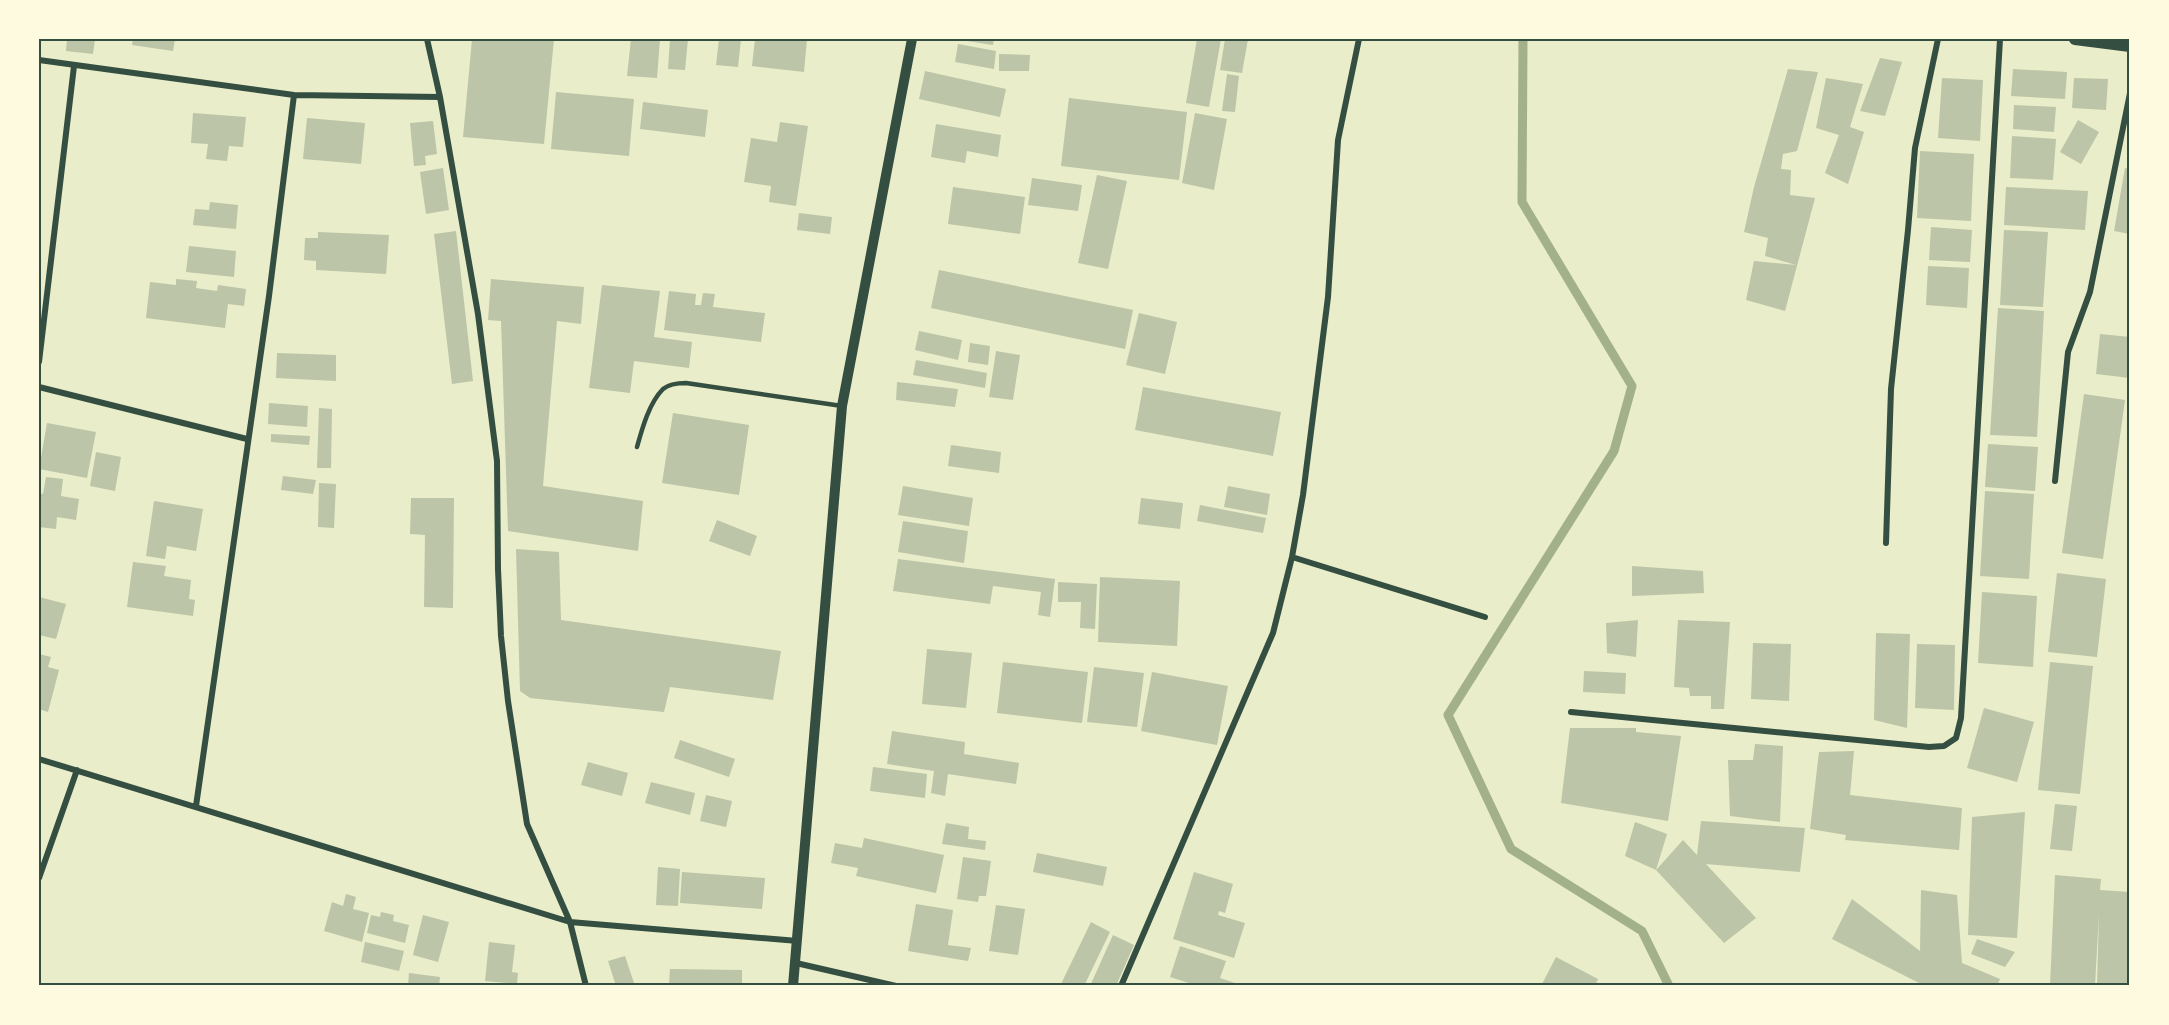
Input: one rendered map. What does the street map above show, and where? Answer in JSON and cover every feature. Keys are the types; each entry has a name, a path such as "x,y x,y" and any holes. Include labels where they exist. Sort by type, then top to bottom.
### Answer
{"main road":[{"path":"2075,39 2130,46"}],"street":[{"path":"428,39 478,314 495,450 501,636 526,824 570,922 586,986"},
{"path":"793,986 842,406 912,39"},
{"path":"1121,986 1274,633 1292,557 1303,495 1328,297 1338,140 1359,39"},
{"path":"1886,543 1891,389 1915,148 1938,39"},
{"path":"1571,712 1929,747 1944,746 1956,738 1961,706 2000,39"},
{"path":"39,60 294,95 440,96"},
{"path":"39,362 74,66"},
{"path":"2055,481 2068,352 2090,292 2130,93"},
{"path":"196,806 269,296 294,95"},
{"path":"39,387 247,438"},
{"path":"1292,557 1485,617"},
{"path":"39,759 570,922 798,941"},
{"path":"39,878 77,770"},
{"path":"796,963 896,986"}],"lane":[{"path":"637,447 645,419 655,402 664,389 676,383 842,406"}],"building":[{"path":"67,39 95,39 93,54 66,51"},
{"path":"133,39 175,39 173,51 132,45"},
{"path":"472,39 554,39 544,144 463,137"},
{"path":"631,39 660,39 657,78 627,76"},
{"path":"670,39 688,39 685,70 668,69"},
{"path":"719,39 741,39 738,67 716,65"},
{"path":"755,39 807,39 804,72 752,66"},
{"path":"954,39 994,39 993,45"},
{"path":"1197,39 1221,39 1209,107 1186,103"},
{"path":"1225,39 1248,39 1242,73 1220,70"},
{"path":"958,44 996,51 994,69 955,62"},
{"path":"999,54 1030,55 1029,71 999,71"},
{"path":"1880,58 1902,62 1885,116 1860,111"},
{"path":"1788,69 1818,72 1797,151 1783,154 1781,169 1791,170 1790,195 1815,198 1785,311 1746,300 1754,261 1796,265 1765,256 1768,238 1744,232 1754,187"},
{"path":"2013,69 2067,72 2065,99 2011,96"},
{"path":"925,71 1006,89 1000,117 919,99"},
{"path":"1227,74 1239,76 1235,112 1222,111"},
{"path":"1826,78 1863,84 1850,127 1864,132 1848,184 1825,173 1839,135 1816,128"},
{"path":"1942,78 1983,80 1980,141 1938,138"},
{"path":"2074,78 2108,79 2106,110 2072,108"},
{"path":"556,92 634,99 629,156 551,149"},
{"path":"1069,98 1187,112 1179,180 1061,166"},
{"path":"643,102 708,110 705,137 640,129"},
{"path":"2014,105 2056,107 2054,132 2013,129"},
{"path":"193,113 246,117 243,147 229,146 227,161 206,159 208,144 191,143"},
{"path":"1195,113 1227,119 1214,190 1182,183"},
{"path":"307,118 365,123 361,164 303,159"},
{"path":"2078,120 2099,132 2081,164 2060,152"},
{"path":"433,121 437,154 425,156 426,165 414,166 410,123"},
{"path":"780,122 808,126 796,206 769,202 771,186 744,182 751,138 777,142"},
{"path":"936,124 1001,135 998,157 967,151 965,163 931,157"},
{"path":"2012,136 2056,139 2053,180 2010,178"},
{"path":"1920,151 1974,154 1971,221 1917,218"},
{"path":"443,168 449,210 426,214 420,172"},
{"path":"2125,168 2130,169 2130,234 2114,231"},
{"path":"1097,175 1127,181 1108,269 1078,263"},
{"path":"1032,178 1082,185 1078,211 1028,205"},
{"path":"953,187 1025,197 1020,234 948,224"},
{"path":"2006,187 2088,191 2085,230 2004,225"},
{"path":"210,202 238,205 236,229 193,225 195,209 209,210"},
{"path":"799,213 832,217 830,234 797,230"},
{"path":"1931,227 1972,230 1970,262 1929,260"},
{"path":"2004,230 2048,232 2043,307 2000,305"},
{"path":"456,231 473,381 452,384 434,234"},
{"path":"318,232 389,235 386,274 316,270 316,261 304,260 305,238 318,238"},
{"path":"189,246 236,251 234,277 186,272"},
{"path":"1928,266 1969,268 1967,308 1926,305"},
{"path":"939,270 1133,310 1125,349 931,308"},
{"path":"176,279 197,281 196,288 217,291 218,285 246,289 244,306 228,304 225,328 146,318 150,282 176,285"},
{"path":"491,279 584,287 581,324 557,321 543,486 643,501 638,551 508,531 501,321 488,320"},
{"path":"602,285 660,291 654,337 692,342 689,368 634,361 630,393 589,388"},
{"path":"669,291 696,294 695,305 701,305 703,293 715,294 713,307 765,313 761,342 664,330"},
{"path":"1998,308 2044,311 2037,437 1990,435"},
{"path":"1139,313 1177,322 1165,374 1126,365"},
{"path":"919,331 962,340 958,360 915,350"},
{"path":"2100,334 2130,337 2130,378 2096,374"},
{"path":"970,343 990,346 988,365 968,362"},
{"path":"996,351 1020,355 1013,400 989,397"},
{"path":"277,353 336,355 336,381 276,378"},
{"path":"916,360 987,373 985,388 913,375"},
{"path":"897,382 958,389 955,407 896,400"},
{"path":"1143,387 1281,412 1273,456 1135,430"},
{"path":"2084,394 2125,400 2103,559 2062,553"},
{"path":"269,403 308,406 307,427 268,424"},
{"path":"319,408 332,409 331,468 317,468"},
{"path":"673,413 749,425 739,495 662,483"},
{"path":"47,423 96,432 87,478 39,469"},
{"path":"271,434 310,436 309,445 271,442"},
{"path":"1988,444 2038,447 2035,491 1985,487"},
{"path":"951,445 1001,452 999,473 948,466"},
{"path":"96,452 121,457 115,491 90,486"},
{"path":"283,476 316,480 313,494 281,490"},
{"path":"46,477 63,479 61,496 79,499 76,520 57,517 56,529 39,527 39,493 43,494"},
{"path":"319,483 336,484 334,528 318,527"},
{"path":"903,486 973,498 969,526 898,515"},
{"path":"1228,486 1270,494 1267,515 1224,507"},
{"path":"1985,491 2034,494 2029,579 1980,576"},
{"path":"411,498 454,498 453,608 424,607 425,535 410,534"},
{"path":"1141,498 1183,503 1180,529 1138,524"},
{"path":"154,501 203,509 196,551 167,546 165,559 146,556"},
{"path":"1200,505 1266,518 1263,533 1197,521"},
{"path":"717,520 757,536 750,556 709,541"},
{"path":"903,521 968,531 964,563 898,552"},
{"path":"516,549 559,552 561,620 781,651 773,700 670,687 664,712 530,698 520,691"},
{"path":"898,559 1055,579 1050,617 1038,615 1041,592 993,586 990,604 893,591"},
{"path":"133,562 166,566 164,576 191,580 189,599 195,600 193,616 127,607"},
{"path":"1632,566 1703,571 1704,593 1632,596"},
{"path":"2057,573 2106,579 2097,657 2048,652"},
{"path":"1100,577 1180,581 1177,646 1098,642"},
{"path":"1058,582 1097,584 1095,629 1080,628 1081,602 1058,602"},
{"path":"1982,592 2037,596 2033,667 1978,663"},
{"path":"39,597 66,604 56,639 39,635"},
{"path":"1638,620 1636,657 1607,653 1606,623"},
{"path":"1678,620 1730,622 1724,709 1711,709 1711,696 1690,696 1689,688 1674,687"},
{"path":"1876,633 1910,634 1907,728 1874,720"},
{"path":"1753,643 1791,644 1789,701 1751,699"},
{"path":"1917,644 1955,645 1954,710 1915,708"},
{"path":"927,649 972,653 966,708 922,704"},
{"path":"39,654 51,657 48,667 59,670 48,712 39,709"},
{"path":"1003,662 1088,672 1082,723 997,713"},
{"path":"2050,662 2093,666 2080,794 2038,790"},
{"path":"1094,667 1144,673 1137,727 1087,722"},
{"path":"1584,671 1626,673 1625,694 1583,692"},
{"path":"1152,672 1228,686 1217,745 1141,731"},
{"path":"1984,708 2034,722 2017,782 1967,768"},
{"path":"1570,728 1636,728 1636,732 1681,736 1668,821 1561,803"},
{"path":"892,731 965,742 964,754 1019,763 1016,784 948,774 945,796 931,793 934,771 887,764"},
{"path":"680,740 735,759 729,777 674,758"},
{"path":"1755,744 1783,746 1780,822 1730,816 1728,760 1753,760"},
{"path":"1854,751 1850,795 1962,808 1959,850 1845,840 1846,835 1810,829 1819,752"},
{"path":"588,762 628,773 622,796 581,785"},
{"path":"873,767 927,774 925,798 870,791"},
{"path":"651,782 695,793 690,815 645,803"},
{"path":"706,795 732,801 726,827 700,821"},
{"path":"2055,804 2077,806 2072,851 2050,849"},
{"path":"2025,812 2017,938 1968,935 1972,817"},
{"path":"1701,821 1805,828 1800,872 1706,864 1756,918 1724,943 1656,870 1683,840 1697,855"},
{"path":"1635,822 1667,834 1656,870 1625,856"},
{"path":"946,823 969,827 968,839 986,841 985,850 942,844"},
{"path":"864,838 944,855 936,893 856,876 858,868 831,863 835,843 862,848"},
{"path":"1037,853 1107,867 1103,886 1033,872"},
{"path":"963,857 991,861 986,896 979,896 978,902 957,899"},
{"path":"658,867 680,869 678,906 656,905"},
{"path":"682,872 765,878 762,909 680,903"},
{"path":"1194,872 1233,884 1225,913 1219,911 1218,915 1245,923 1234,958 1173,939"},
{"path":"2055,875 2101,879 2100,890 2130,892 2130,986 2097,986 2099,913 2095,986 2050,986"},
{"path":"1921,890 1957,895 1962,963 2000,979 1997,986 1925,986 1832,939 1852,899 1920,951"},
{"path":"346,894 356,897 353,909 369,913 362,942 324,931 332,902 343,906"},
{"path":"916,904 953,910 948,945 971,948 968,961 908,951"},
{"path":"996,905 1025,909 1018,955 989,951"},
{"path":"381,912 394,915 393,921 409,925 405,943 367,933 371,915 380,917"},
{"path":"423,915 449,922 438,962 413,955"},
{"path":"1091,922 1110,932 1084,986 1060,986"},
{"path":"1113,935 1134,945 1116,986 1090,986"},
{"path":"1977,939 2015,952 2005,967 1971,954"},
{"path":"365,942 404,951 399,971 361,962"},
{"path":"489,942 515,945 512,972 518,973 517,984 485,981"},
{"path":"1180,946 1226,961 1220,978 1244,986 1198,986 1170,977"},
{"path":"625,956 635,986 616,986 608,961"},
{"path":"1556,957 1598,979 1595,986 1541,986"},
{"path":"670,969 742,970 742,986 669,986"},
{"path":"409,973 440,977 439,986 408,986"}],"waterway":[{"path":"1523,39 1522,202 1632,386 1614,451 1448,715 1511,849 1642,931 1669,986"}]}
